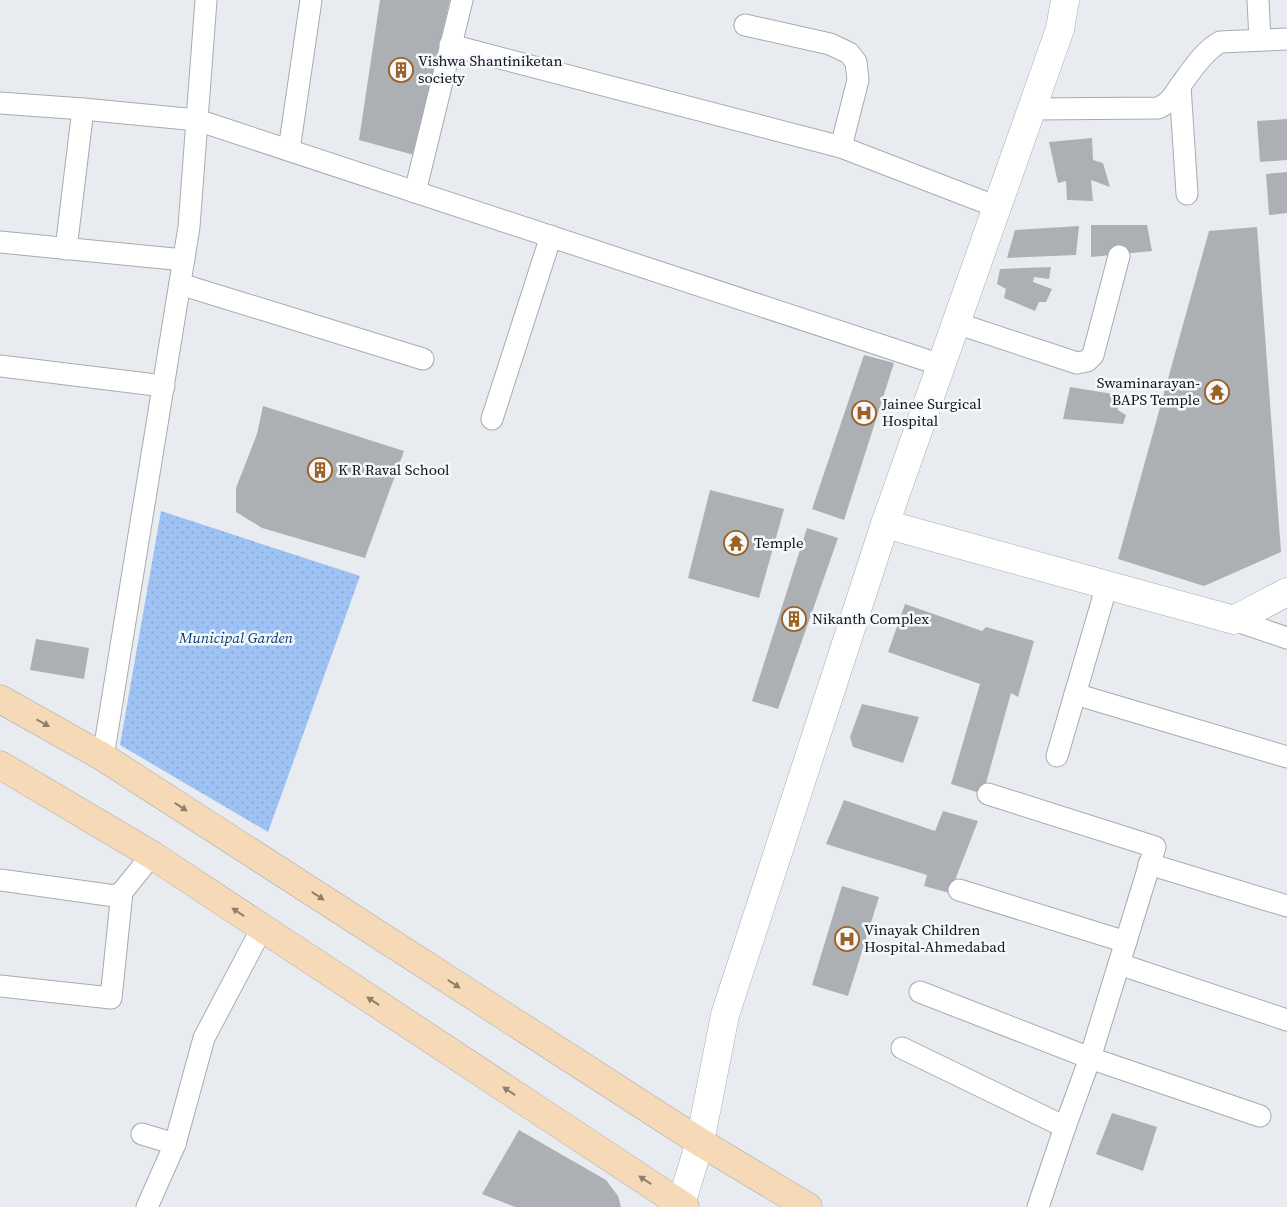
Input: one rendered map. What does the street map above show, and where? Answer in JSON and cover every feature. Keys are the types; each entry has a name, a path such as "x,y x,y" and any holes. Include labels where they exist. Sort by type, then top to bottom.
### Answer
{"main road":[{"path":"0,699 103,757 700,1142 808,1207"},
{"path":"0,765 152,855 682,1206"}],"street":[{"path":"103,757 189,227 206,0"},
{"path":"289,150 311,0"},
{"path":"415,192 462,0"},
{"path":"682,1206 700,1142 725,1015 885,524 1060,29 1065,0"},
{"path":"1258,0 1260,40"},
{"path":"745,25 830,44 849,53 856,62 858,80 841,147"},
{"path":"1032,109 1158,108 1167,104 1172,99 1212,46 1220,42 1287,39"},
{"path":"450,45 841,147 997,207"},
{"path":"1180,86 1186,194"},
{"path":"0,103 197,120 942,365"},
{"path":"66,249 83,109"},
{"path":"492,419 551,236"},
{"path":"0,242 184,260"},
{"path":"956,323 1077,363 1087,361 1093,355 1119,256"},
{"path":"180,284 423,359"},
{"path":"0,366 164,386"},
{"path":"885,524 1234,620 1287,638"},
{"path":"1057,756 1107,585"},
{"path":"1234,620 1287,592"},
{"path":"1075,694 1287,758"},
{"path":"988,794 1154,847 1090,1058 1038,1207"},
{"path":"0,880 115,896 122,892 152,855"},
{"path":"1150,864 1287,906"},
{"path":"959,890 1126,942"},
{"path":"0,986 111,998 122,892"},
{"path":"147,1207 175,1144 204,1038 262,928"},
{"path":"1119,964 1287,1020"},
{"path":"920,992 1090,1058 1260,1116"},
{"path":"902,1048 1065,1127"},
{"path":"142,1134 175,1144"}],"green space":[{"name":"Municipal Garden","path":"161,511 360,576 268,832 120,745"}],"building":[{"name":"Vishwa Shantiniketan society","path":"380,0 450,0 414,155 359,140"},
{"path":"1287,119 1287,160 1260,162 1257,121"},
{"path":"1092,138 1093,160 1103,163 1110,187 1091,180 1093,201 1067,200 1066,181 1058,183 1049,142"},
{"path":"1287,172 1287,213 1269,215 1266,174"},
{"path":"1091,225 1147,225 1152,251 1091,257"},
{"path":"1079,226 1076,255 1007,258 1015,230"},
{"name":"Swaminarayan- BAPS Temple","path":"1257,227 1281,552 1204,586 1118,559 1209,231"},
{"path":"1051,267 1049,279 1034,277 1033,282 1052,289 1046,302 1039,302 1035,311 1004,298 1006,289 997,284 1000,269"},
{"path":"864,355 894,363 844,520 812,509"},
{"path":"1070,387 1119,395 1118,410 1126,415 1123,424 1063,419"},
{"name":"K R Raval School","path":"263,406 404,451 365,558 262,528 236,512 236,488 257,434"},
{"name":"Temple","path":"710,490 784,509 759,598 688,578"},
{"name":"Nikanth Complex","path":"807,528 838,538 778,709 752,701"},
{"path":"905,604 982,631 986,627 1034,641 1018,697 1011,693 983,794 951,784 980,684 888,652"},
{"path":"36,639 89,648 84,679 30,670"},
{"path":"862,704 919,717 903,763 853,747 850,737"},
{"path":"844,800 935,831 943,811 978,821 950,893 924,886 927,875 826,844"},
{"path":"842,886 879,897 848,996 812,985"},
{"path":"1112,1113 1157,1127 1143,1171 1096,1154"},
{"path":"519,1130 606,1180 618,1196 621,1207 515,1207 482,1194"}],"place":[{"name":"Vishwa Shantiniketan society","path":"401,70"},
{"name":"Swaminarayan- BAPS Temple","path":"1217,392"},
{"name":"Jainee Surgical Hospital","path":"864,413"},
{"name":"K R Raval School","path":"320,470"},
{"name":"Temple","path":"736,543"},
{"name":"Nikanth Complex","path":"794,619"},
{"name":"Vinayak Children Hospital-Ahmedabad","path":"847,939"}]}
